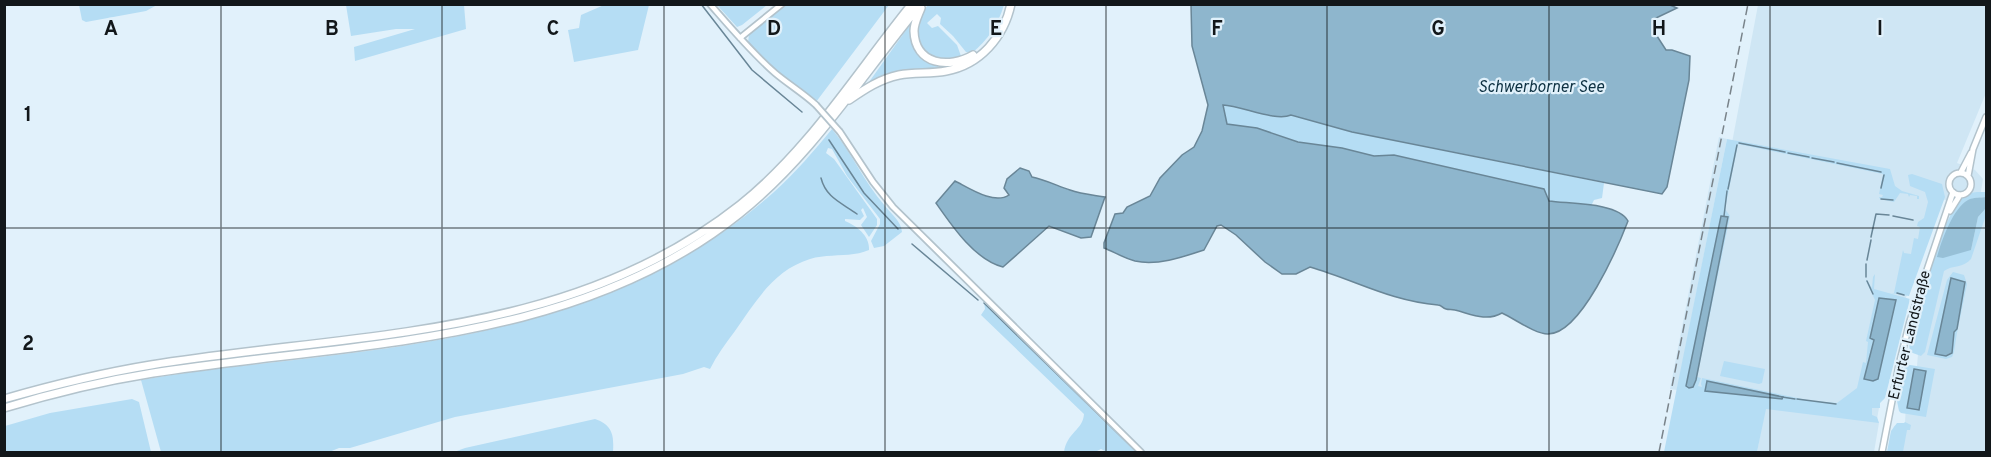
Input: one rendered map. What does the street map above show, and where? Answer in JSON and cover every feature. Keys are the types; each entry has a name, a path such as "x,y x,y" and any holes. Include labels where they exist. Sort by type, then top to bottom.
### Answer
{"highway":[{"path":"4,399 78,380 151,365 369,338 466,323 552,302 624,275 683,245 711,227 774,175 814,132 912,4"},
{"path":"922,4 915,27 918,47 931,59 950,64 966,59 982,48 1001,23 1006,4"},
{"path":"4,408 67,391 152,373 468,330 554,308 597,294 656,268 704,240 777,182 799,160 922,4"},
{"path":"845,103 886,78 909,73 948,71 977,58 999,35 1011,4"}],"main road":[{"path":"1961,172 1986,117"},
{"path":"1968,176 1973,149"},
{"path":"1961,172 1968,176 1971,182 1970,189 1959,195 1953,192 1949,186 1954,174 1961,172"},
{"name":"Erfurter Landstraße","path":"1882,453 1910,321 1920,285 1953,192"},
{"name":"Erfurter Landstraße","path":"1944,220 1959,195"}],"street":[{"path":"710,4 776,74 816,105 840,132 892,207 1141,453"},
{"path":"740,38 782,4"}],"shaded area":[{"path":"79,4 157,5 146,11 86,22 82,20"},
{"path":"346,5 464,5 466,29 355,61 354,47 415,29 396,29 351,36"},
{"path":"604,5 649,5 638,50 574,62 568,30 579,28 581,15"},
{"path":"717,5 767,5 737,27"},
{"path":"786,5 889,5 816,102 764,61 748,43 749,34"},
{"path":"928,5 1004,5 992,32 972,53 966,52 940,24 941,18 937,14 927,23 932,28 938,26 957,45 961,56 958,60 953,61 930,55 919,44 917,28"},
{"path":"1758,5 1986,5 1986,93 1957,163 1975,170 1983,179 1980,197 1986,197 1986,452 1888,452 1894,426 1905,423 1908,367 1917,366 1918,354 1959,207 1943,199 1911,278 1880,402 1874,452 1757,452 1765,409 1680,390 1721,201"},
{"path":"909,26 920,54 928,61 943,68 894,72 869,82"},
{"path":"1223,104 1276,117 1291,115 1352,132 1604,183 1602,198 1594,200 1591,206 1548,201 1544,189 1394,155 1374,156 1342,148 1298,142 1257,129 1227,124"},
{"path":"832,129 878,197 898,221 902,232 884,246 874,248 871,241 880,224 880,219 847,176 832,149 828,148 826,153 834,159 877,219 877,225 869,237 861,225 867,217 863,208 861,210 864,216 860,220 845,219 865,236 869,250 855,254 810,259 786,271 758,298 710,369 704,367 683,374 455,417 329,452 161,452 141,380 402,346 516,323 572,306 625,286 677,260 727,229 782,185"},
{"path":"1719,137 1727,139 1677,390 1670,389"},
{"path":"1727,139 1890,169 1895,186 1902,191 1919,196 1917,199 1917,196 1910,195 1909,197 1908,194 1900,193 1894,202 1880,199 1879,197 1883,195 1879,194 1883,174 1738,144 1725,209 1730,216 1697,377 1701,378 1698,386 1702,387 1702,378 1812,401 1837,403 1857,388 1863,362 1866,363 1868,342 1866,341 1875,300 1866,281 1872,288 1875,274 1874,289 1910,299 1885,398 1880,403 1880,408 1872,408 1872,415 1877,417 1879,423 1766,409 1757,452 1664,452"},
{"path":"1912,174 1942,184 1945,197 1909,296 1891,293 1894,293 1903,250 1904,253 1911,254 1914,238 1918,239 1920,227 1917,226 1918,222 1924,218 1928,202 1925,192 1910,186 1908,175"},
{"path":"1986,192 1986,197 1967,201 1954,216 1971,250 1978,217 1986,208 1986,218 1971,259 1965,264 1944,271 1925,352 1921,356 1910,352 1909,343 1930,265 1945,226 1957,202 1970,193"},
{"path":"1986,197 1986,208 1978,217 1971,250 1943,258 1937,257 1957,210 1970,199"},
{"path":"1953,272 1964,275 1967,284 1954,352 1952,357 1946,359 1927,355 1947,280"},
{"path":"984,302 1138,452 1107,452 1101,449 1095,452 1064,452 1068,440 1081,424 1084,414 981,315 985,309"},
{"path":"1724,361 1765,369 1762,383 1720,376"},
{"path":"1910,365 1935,369 1926,417 1899,411 1897,401 1903,371"},
{"path":"132,399 139,402 151,452 5,452 5,426 50,413"},
{"path":"595,419 609,428 613,441 613,452 454,452 465,448"},
{"path":"1905,422 1911,425 1910,430 1907,430 1903,452 1887,452 1891,431 1897,423"}],"water":[{"name":"Schwerborner See","path":"1191,5 1670,5 1677,8 1656,18 1655,33 1666,50 1690,56 1689,80 1667,187 1662,194 1352,132 1291,115 1277,117 1223,105 1227,124 1257,128 1298,142 1342,148 1374,156 1394,155 1544,189 1549,201 1604,207 1623,215 1628,221 1597,287 1573,320 1561,330 1548,334 1543,333 1502,313 1490,317 1478,316 1446,309 1439,305 1388,295 1310,267 1296,274 1282,274 1221,225 1217,226 1204,250 1170,260 1135,261 1104,248 1115,214 1123,213 1127,207 1150,196 1160,178 1182,155 1194,147 1202,131 1208,105 1192,46"},
{"path":"1020,168 1029,171 1032,177 1070,190 1105,197 1091,237 1081,238 1049,226 1003,267 974,250 957,232 936,203 955,181 989,197 1003,198 1009,195 1004,188 1007,179"},
{"path":"1721,216 1728,217 1696,380 1693,387 1689,388 1686,386"},
{"path":"1951,278 1965,282 1957,329 1954,332 1952,353 1946,356 1935,354"},
{"path":"1879,298 1896,300 1878,379 1873,381 1864,379 1874,340 1870,338"},
{"path":"1914,369 1926,371 1919,410 1907,408"},
{"path":"1707,381 1783,397 1782,399 1705,391"}],"waterway":[{"path":"701,4 752,70 802,112"},
{"path":"829,140 864,193 898,229"},
{"path":"1739,143 1785,152"},
{"path":"1728,189 1737,145"},
{"path":"1788,153 1809,157"},
{"path":"1812,158 1834,162"},
{"path":"1837,163 1881,172"},
{"path":"1881,188 1884,175"},
{"path":"821,178 827,191 857,214"},
{"path":"1724,216 1727,191"},
{"path":"1881,199 1893,200"},
{"path":"1871,237 1876,214 1889,215"},
{"path":"1893,216 1913,220"},
{"path":"1867,260 1871,240"},
{"path":"912,244 978,300"},
{"path":"1866,264 1866,277"},
{"path":"1867,281 1873,294"},
{"path":"1897,293 1904,295"},
{"path":"984,303 1137,452"},
{"path":"1782,397 1795,399"},
{"path":"1797,399 1836,404"}],"railway":[{"path":"1659,452 1748,4"}]}
